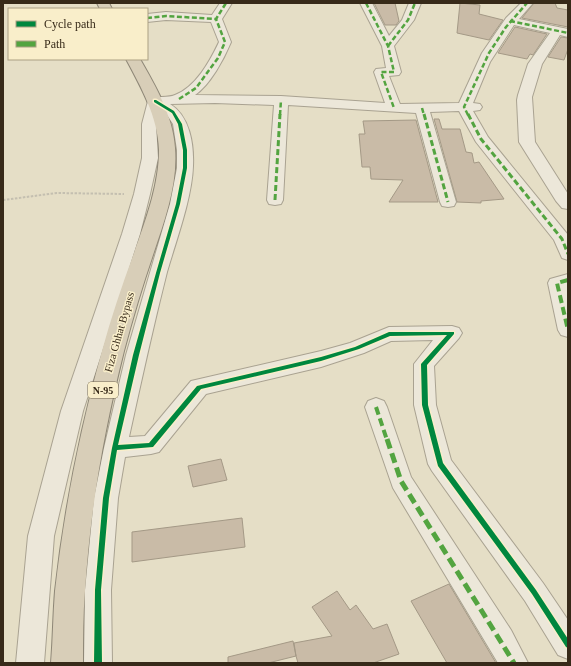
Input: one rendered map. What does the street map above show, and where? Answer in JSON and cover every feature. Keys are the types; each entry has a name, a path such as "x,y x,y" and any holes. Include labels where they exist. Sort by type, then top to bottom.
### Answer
{"highway":[{"name":"Fiza Ghhat Bypass","path":"67,663 70,592 80,512 99,404 113,349 161,202 166,167 167,148 164,124 155,101 134,60"}],"street":[{"path":"216,19 226,3"},
{"path":"366,3 388,46 394,72 381,72 394,108"},
{"path":"388,46 404,26 414,9 415,3"},
{"path":"527,3 510,21 479,72 470,107 481,139 562,239 568,254"},
{"path":"148,18 166,16 216,19"},
{"path":"179,99 196,88 218,58 225,42 216,19"},
{"path":"510,21 562,32 535,64 525,97 527,142 568,204"},
{"path":"155,101 179,99 281,100 394,108 470,107"},
{"path":"275,200 281,100"},
{"path":"30,663 41,536 72,411 142,194 150,158 149,124 155,101"},
{"path":"98,663 98,590 106,498 115,448 138,347 178,204 185,168 185,150 180,124 173,112 155,101"},
{"path":"422,108 448,202"},
{"path":"568,280 557,283 568,330"},
{"path":"115,448 151,445 199,386 321,359 357,348 390,334 452,333 424,364 425,405 440,464 534,592 568,645"},
{"path":"376,407 401,481 514,663"}],"path":[{"path":"3,200 57,193 142,194"}],"building":[{"path":"374,3 395,3 399,21 396,25 385,25"},
{"path":"460,3 480,5 479,14 503,20 489,40 457,33"},
{"path":"534,3 555,3 557,8 568,10 568,27 522,18"},
{"path":"515,27 547,34 533,55 530,54 527,59 498,53"},
{"path":"561,37 568,38 568,49 564,60 548,57"},
{"path":"434,119 439,119 442,129 460,129 466,152 472,153 474,163 479,162 504,199 481,201 481,203 457,202"},
{"path":"416,120 438,202 389,202 403,180 371,179 370,167 362,167 359,134 365,134 363,121"},
{"path":"221,459 227,480 193,487 188,466"},
{"path":"242,518 245,547 132,562 132,532"},
{"path":"449,584 496,663 447,663 411,601"},
{"path":"337,591 350,610 356,605 373,629 387,624 399,654 373,663 298,663 294,643 332,636 312,607"},
{"path":"293,641 296,656 268,663 228,663 228,657"}],"marked path":[{"path":"148,18 166,16 216,19 226,3"},
{"path":"366,3 388,46 394,72 381,72 394,108"},
{"path":"388,46 408,20 415,3"},
{"path":"527,3 506,27 494,44 479,72 464,107 481,139 562,239 568,254"},
{"path":"179,99 196,88 218,58 225,42 216,19"},
{"path":"510,21 568,33"},
{"path":"275,200 281,100"},
{"path":"422,108 448,202"},
{"path":"568,280 557,283 568,330"},
{"path":"376,407 401,481 514,663"}],"cycle path":[{"path":"98,663 98,590 106,498 115,448 136,355 178,204 185,168 185,150 180,124 173,112 155,101"},
{"path":"115,448 151,445 199,387 321,359 357,348 389,334 452,333 424,364 425,405 440,464 534,592 568,645"}]}
